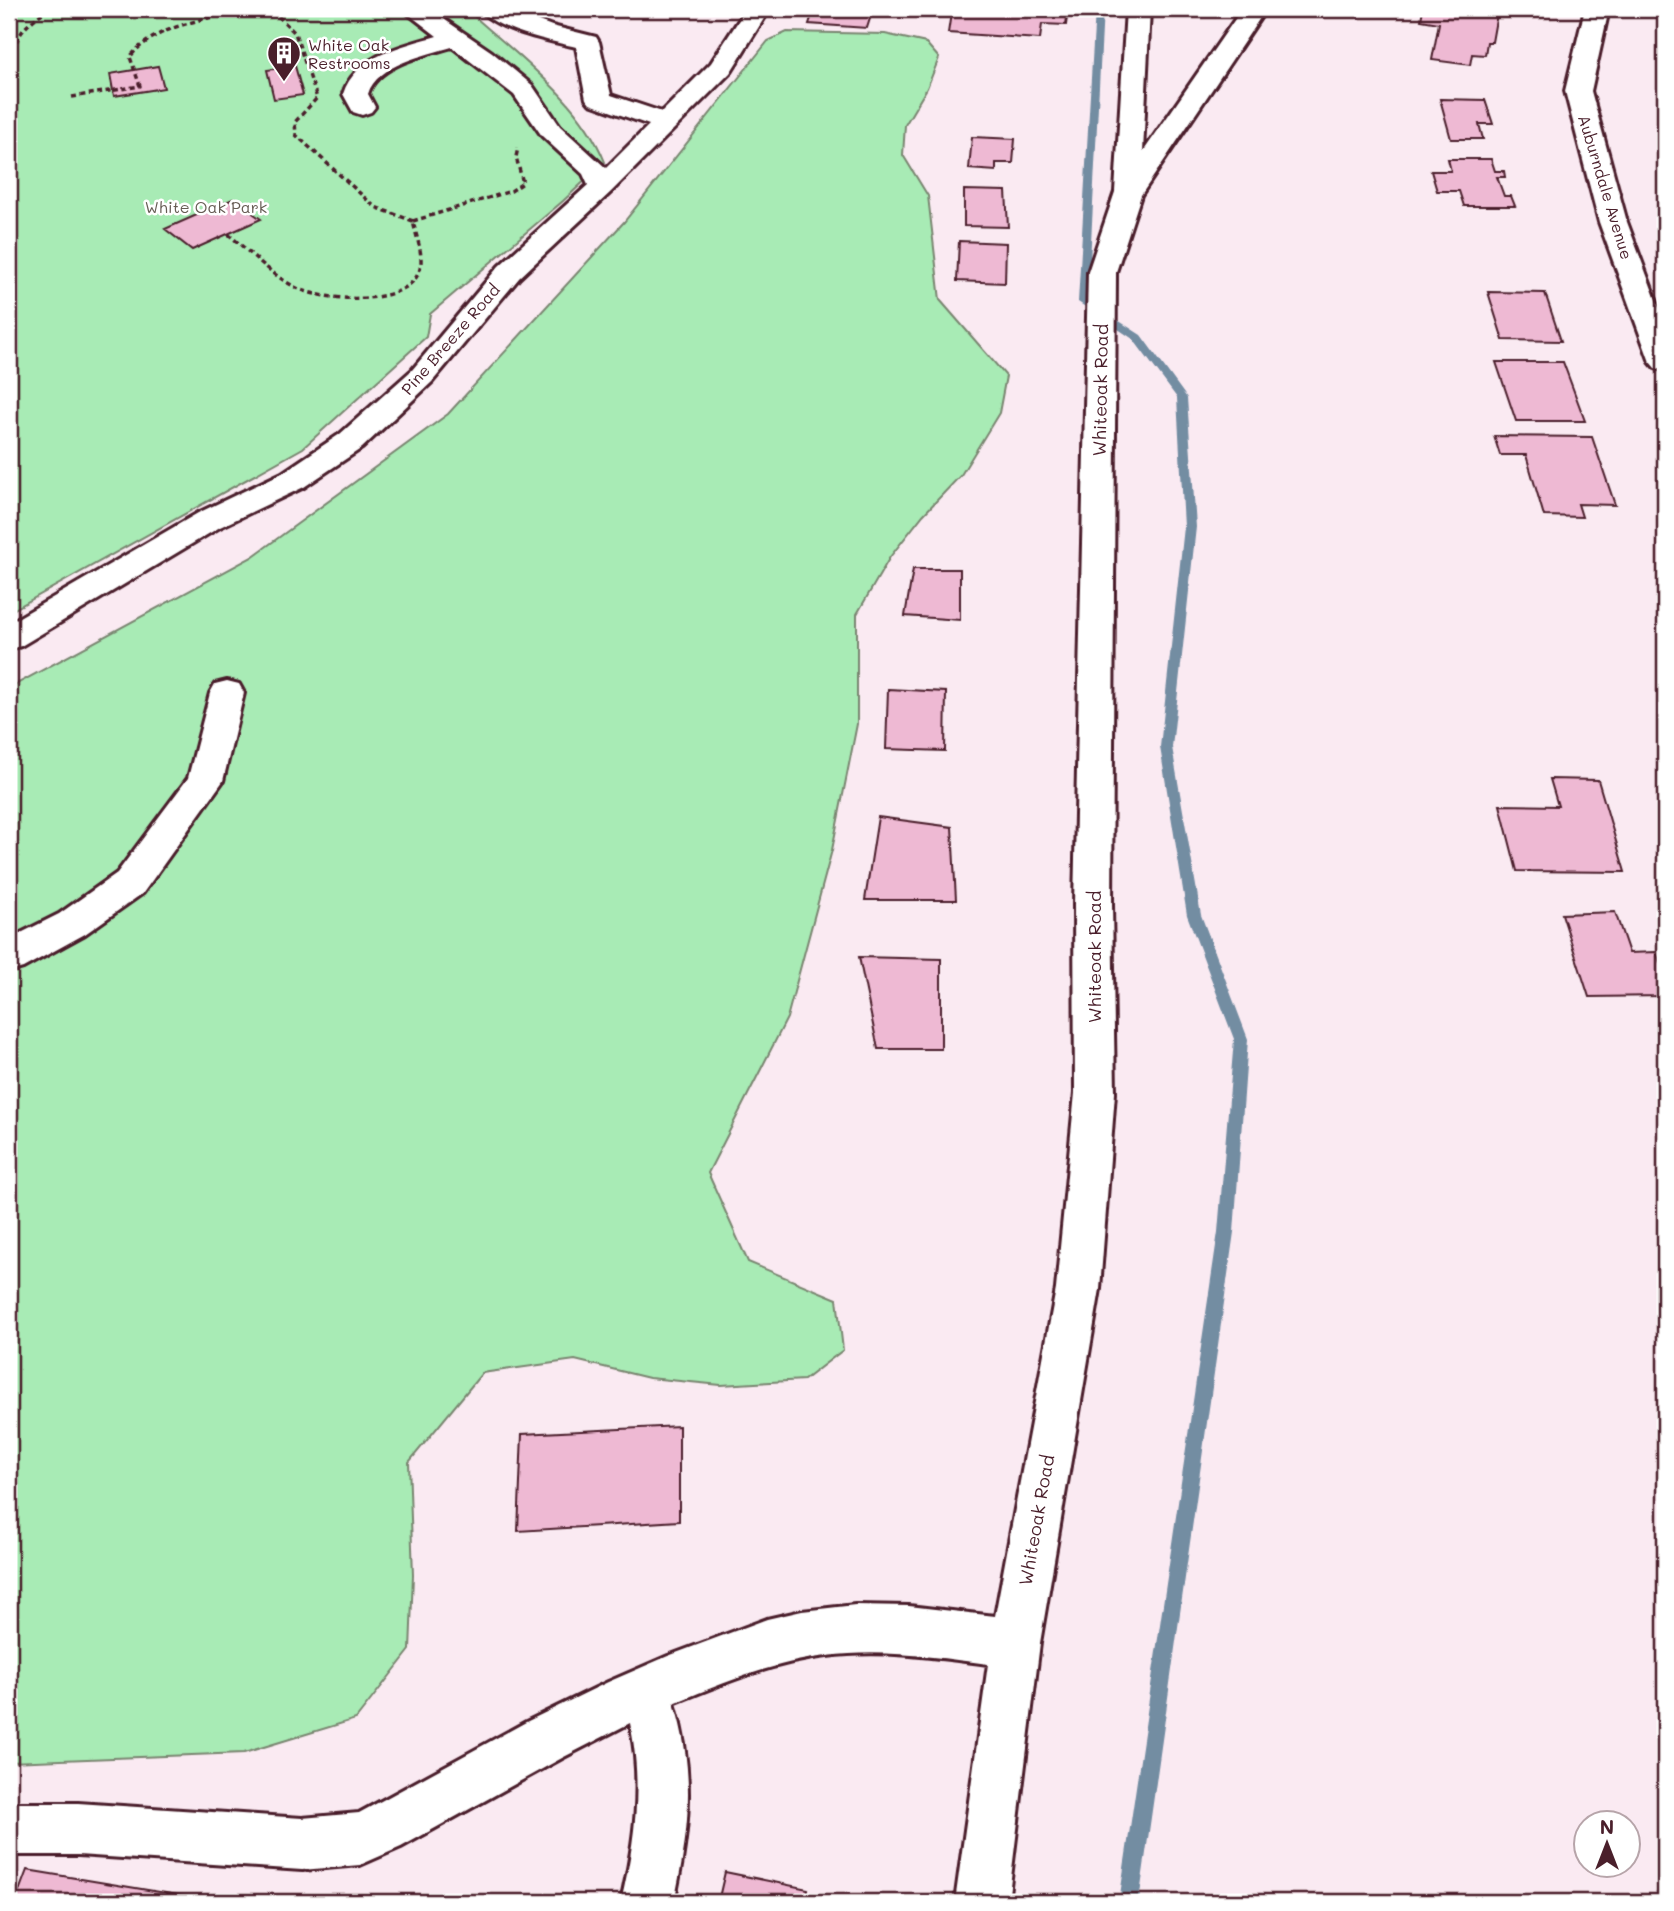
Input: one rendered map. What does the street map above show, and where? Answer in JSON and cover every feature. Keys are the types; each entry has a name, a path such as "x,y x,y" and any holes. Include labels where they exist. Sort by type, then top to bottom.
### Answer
{"street":[{"path":"414,9 523,90 551,131 594,170 602,186"},
{"path":"492,9 495,13 544,32 586,42 599,99 667,122"},
{"name":"Pine Breeze Road","path":"9,638 209,520 293,480 351,441 422,376 509,272 602,186 721,68 758,9"},
{"name":"Whiteoak Road","path":"982,1902 1015,1643 1078,1289 1095,1093 1093,905 1102,272 1128,192 1138,9"},
{"path":"1128,192 1254,9"},
{"name":"Auburndale Avenue","path":"1597,9 1578,91 1613,222 1665,362"},
{"path":"362,107 358,103 357,92 360,81 371,69 455,38"},
{"path":"9,957 72,924 130,883 205,781 227,693"},
{"path":"9,1829 78,1829 302,1844 360,1839 383,1829 560,1730 645,1690 753,1649 803,1635 848,1630 911,1630 1015,1643"},
{"path":"645,1690 658,1726 664,1767 665,1815 648,1902"}],"path":[{"path":"13,75 10,53 17,34 48,9"},
{"path":"72,97 140,86 131,57 133,52 148,40 169,31 248,9"},
{"path":"271,9 295,33 317,98 295,122 296,135 375,207 413,220 511,191 523,183 516,157 519,145 527,139 551,131"},
{"path":"228,234 296,287 320,296 349,299 402,290 414,282 420,272 420,250 413,220"}],"green space":[{"name":"White Oak Park","path":"9,9 466,9 563,98 594,139 605,162 430,314 426,337 303,448 9,612"},
{"path":"787,32 885,34 926,43 939,58 927,88 905,125 903,155 928,196 940,300 1006,376 999,413 961,475 923,515 890,557 857,614 857,724 832,850 787,1018 708,1173 748,1262 837,1299 843,1350 804,1380 721,1385 649,1378 575,1360 482,1373 409,1462 413,1575 410,1650 356,1719 244,1753 9,1762 9,688 252,557 448,414 624,222 768,41"}],"building":[{"path":"814,9 873,9 867,28 809,24"},
{"path":"969,9 1068,9 1066,25 1042,24 1040,39 948,33 951,13 968,14"},
{"path":"1423,9 1484,9 1484,12 1497,14 1492,42 1487,42 1485,55 1472,54 1470,65 1432,60 1439,23 1421,20"},
{"path":"158,66 164,88 114,96 110,74"},
{"name":"White Oak Restrooms","path":"295,66 303,95 274,99 267,70"},
{"path":"1440,99 1485,100 1493,124 1479,124 1483,139 1451,139"},
{"path":"972,137 1015,139 1013,163 996,163 996,171 969,169"},
{"path":"1448,159 1491,159 1495,171 1504,171 1505,177 1497,177 1504,196 1511,196 1515,206 1464,206 1459,191 1437,191 1431,171 1451,171"},
{"path":"964,190 1006,191 1008,227 964,226"},
{"path":"233,199 261,219 192,250 165,229"},
{"path":"959,241 1006,243 1005,283 957,281"},
{"path":"1488,292 1545,293 1561,341 1503,340"},
{"path":"1496,362 1563,362 1585,421 1516,421"},
{"path":"1494,436 1592,437 1615,505 1578,504 1582,517 1544,516 1526,455 1500,455"},
{"path":"913,569 960,569 960,620 905,616"},
{"path":"888,689 946,692 945,751 886,749"},
{"path":"1550,779 1598,780 1625,872 1517,871 1500,805 1558,806"},
{"path":"878,817 952,827 956,900 865,900"},
{"path":"1615,912 1629,953 1656,952 1665,977 1665,996 1589,997 1562,914"},
{"path":"859,957 941,959 941,1049 878,1049"},
{"path":"679,1426 679,1521 518,1531 522,1434"},
{"path":"27,1870 208,1900 15,1902"},
{"path":"725,1872 808,1889 806,1902 718,1902"}],"waterway":[{"path":"1099,9 1083,302 1137,337 1182,398 1190,527 1166,747 1194,915 1241,1039 1226,1232 1129,1902"}],"place":[{"name":"White Oak Restrooms","path":"284,83"}]}
